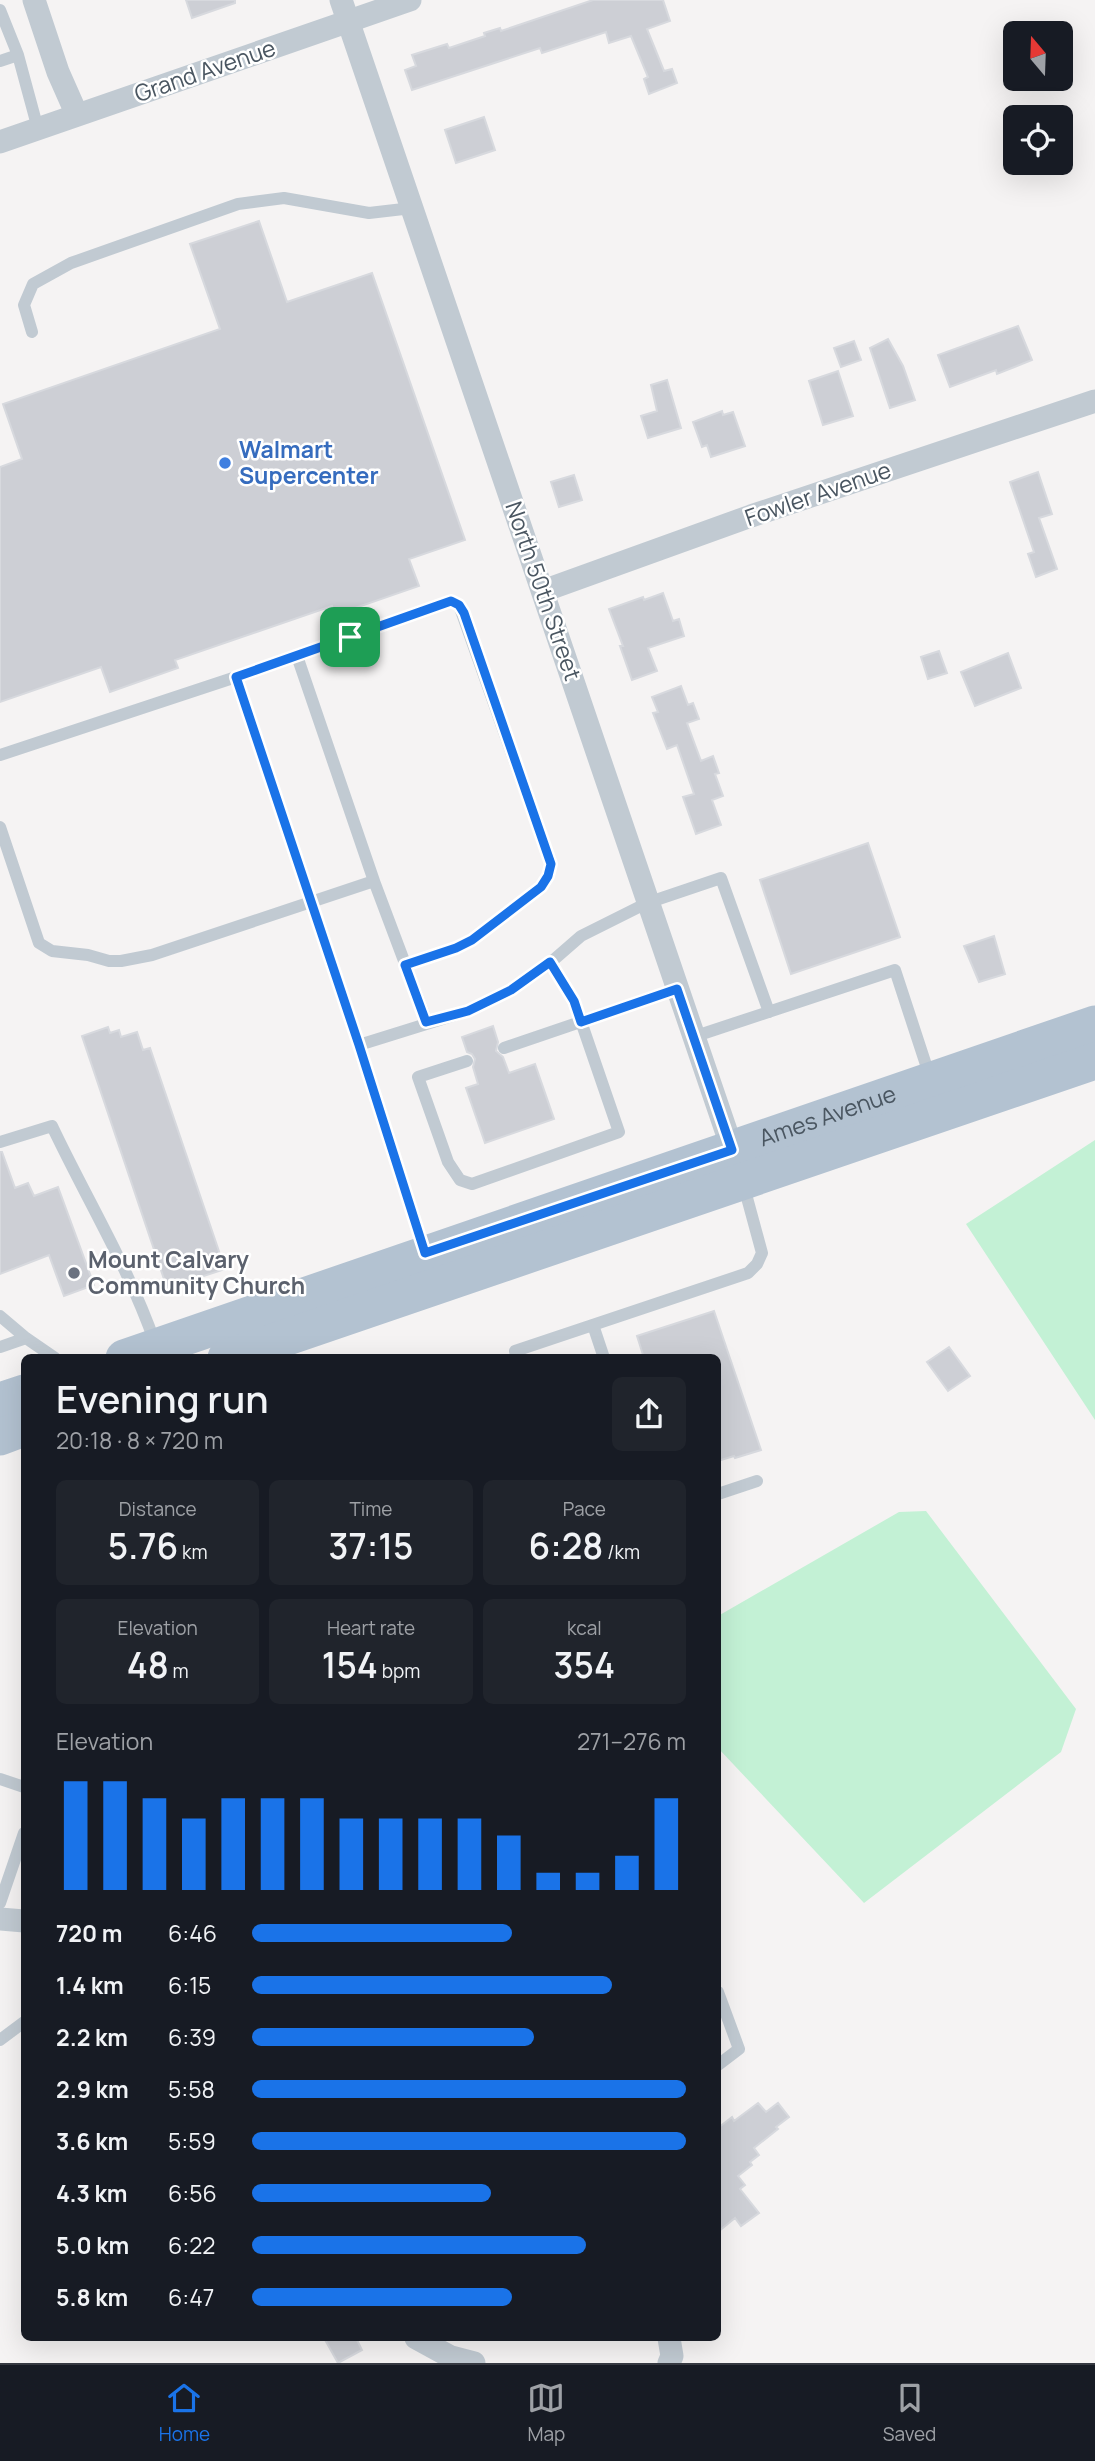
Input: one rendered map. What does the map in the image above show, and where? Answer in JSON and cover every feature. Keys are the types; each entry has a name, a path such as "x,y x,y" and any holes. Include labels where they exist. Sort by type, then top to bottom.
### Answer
{"main road":[{"name":"Ames Avenue","path":"738,1166 931,1081 1095,1024"},
{"name":"Ames Avenue","path":"140,1352 430,1270 738,1166 1095,1061"},
{"name":"Ames Avenue","path":"235,1354 430,1270"},
{"path":"0,1437 11,1402"}],"street":[{"path":"34,0 58,72 77,115"},
{"name":"Grand Avenue","path":"0,142 77,115 344,11 410,0"},
{"name":"North 50th Street","path":"344,11 738,1166"},
{"name":"Fowler Avenue","path":"543,591 751,516 1095,401"},
{"path":"0,1919 21,1921"},
{"path":"421,2341 452,2357 474,2363"},
{"path":"669,2363 672,2356 670,2341"}],"lane":[{"path":"0,10 18,55 38,129"},
{"path":"0,61 18,55"},
{"path":"32,332 24,305 33,284 71,263 238,204 284,198 369,213 412,208"},
{"path":"0,755 236,677 451,601 459,605 551,864 541,887 472,940 405,965"},
{"path":"297,656 374,881 426,1022"},
{"path":"236,677 359,1045 430,1270"},
{"path":"0,827 39,943 52,951 109,961 152,955 374,881"},
{"path":"359,1045 468,1011 511,990 582,936 647,903 721,878 769,1012"},
{"path":"467,1061 418,1077 448,1162 460,1180 472,1184 619,1132 574,1001 550,962"},
{"path":"693,1037 895,970 931,1081"},
{"path":"504,1048 677,989"},
{"path":"0,1142 52,1126 144,1311 140,1352"},
{"path":"516,1354 515,1352 748,1273 757,1264 762,1253 738,1166"},
{"path":"0,1316 49,1354"},
{"path":"593,1325 603,1354"},
{"path":"0,1347 26,1338"},
{"path":"721,1493 757,1480"},
{"path":"0,1779 21,1786"},
{"path":"0,1903 21,1842"},
{"path":"721,2000 739,2049 721,2063"},
{"path":"0,2040 21,2024"}],"green space":[{"path":"1095,1140 1095,1420 966,1224"},
{"path":"926,1511 1076,1709 1061,1752 864,1903 721,1751 721,1614 899,1512"}],"building":[{"path":"186,0 235,0 235,3 192,18"},
{"path":"593,0 663,0 670,21 647,29 664,71 672,69 677,83 649,94 644,79 648,77 631,36 609,43 606,32 542,53 540,48 412,90 405,70 416,66 412,55 447,44 449,48 485,36 484,33 500,28 501,31"},
{"path":"484,117 495,150 456,163 445,130"},
{"name":"Walmart Supercenter","path":"259,221 287,302 372,273 465,540 409,559 419,586 335,615 332,606 175,660 178,668 110,692 101,667 0,702 0,467 22,459 3,404 220,329 190,244"},
{"path":"1018,326 1032,360 997,374 996,370 950,387 938,355"},
{"path":"888,339 903,366 915,400 890,408 870,348"},
{"path":"854,341 861,360 841,367 834,348"},
{"path":"838,371 853,416 823,425 809,381"},
{"path":"667,380 681,428 648,438 641,416 657,411 651,385"},
{"path":"722,411 723,415 733,412 745,446 711,457 707,445 702,447 693,422"},
{"path":"1038,472 1052,514 1039,518 1057,569 1036,577 1028,554 1034,552 1010,482"},
{"path":"574,475 582,500 559,507 551,482"},
{"path":"663,593 673,621 679,619 684,636 648,648 657,671 632,680 609,609"},
{"path":"939,651 947,673 928,679 921,657"},
{"path":"1008,653 1021,688 975,706 961,672"},
{"path":"681,686 688,705 693,703 699,719 687,723 701,761 713,756 719,773 715,774 723,796 712,800 721,825 696,834 683,797 694,794 677,745 667,749 653,713 658,712 652,697"},
{"path":"868,843 900,937 791,974 760,880"},
{"path":"994,936 1005,974 979,982 964,946"},
{"path":"493,1026 498,1042 496,1051 503,1057 509,1073 535,1064 554,1119 485,1143 466,1088 478,1084 473,1067 475,1059 467,1052 462,1037"},
{"path":"108,1027 110,1033 119,1030 121,1037 137,1032 143,1050 150,1048 225,1269 167,1288 82,1036"},
{"path":"0,1152 15,1188 28,1183 34,1196 58,1187 94,1285 64,1296 49,1255 0,1274"},
{"path":"714,1311 761,1450 721,1460 721,1354 643,1354 637,1336"},
{"path":"949,1347 970,1376 948,1391 927,1362"},
{"path":"758,2103 766,2112 778,2103 789,2117 754,2148 759,2155 750,2162 752,2165 738,2176 745,2185 740,2189 759,2213 741,2226 735,2218 721,2230 721,2126 732,2117 734,2121"},
{"path":"326,2341 358,2341 362,2350 338,2363"}],"place":[{"name":"Walmart Supercenter","path":"225,463"},
{"name":"Mount Calvary Community Church","path":"74,1273"}],"route":[{"path":"451,601 459,605 551,864 541,887 472,940 405,965 426,1022 468,1011 511,990 550,962 574,1001 581,1022 677,989 732,1150 425,1253 359,1045 236,677 350,637 451,601"}]}
